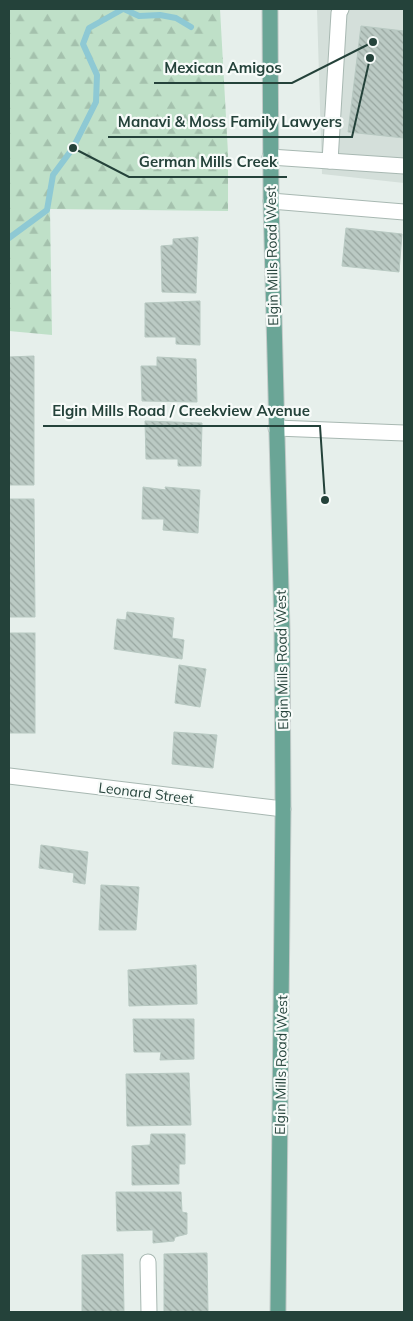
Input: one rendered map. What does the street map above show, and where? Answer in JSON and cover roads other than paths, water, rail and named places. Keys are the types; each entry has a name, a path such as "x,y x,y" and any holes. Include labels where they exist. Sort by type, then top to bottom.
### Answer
{"main road":[{"name":"Elgin Mills Road West","path":"270,9 270,157 282,630 283,809 278,1312"}],"street":[{"path":"330,161 339,13 341,9"},
{"path":"270,157 404,166"},
{"path":"271,201 404,212"},
{"path":"276,428 404,433"},
{"name":"Leonard Street","path":"9,776 283,809"},
{"path":"148,1262 149,1312"}],"waterway":[{"path":"9,238 47,210 53,175 73,148 96,102 97,75 83,44 89,28 123,9"},
{"path":"124,9 139,16 160,15 176,18 191,27"}],"place":[{"name":"Mexican Amigos","path":"373,42"},
{"name":"Manavi & Moss Family Lawyers","path":"370,58"},
{"name":"German Mills Creek","path":"73,148"},
{"name":"Elgin Mills Road / Creekview Avenue","path":"325,500"}]}
